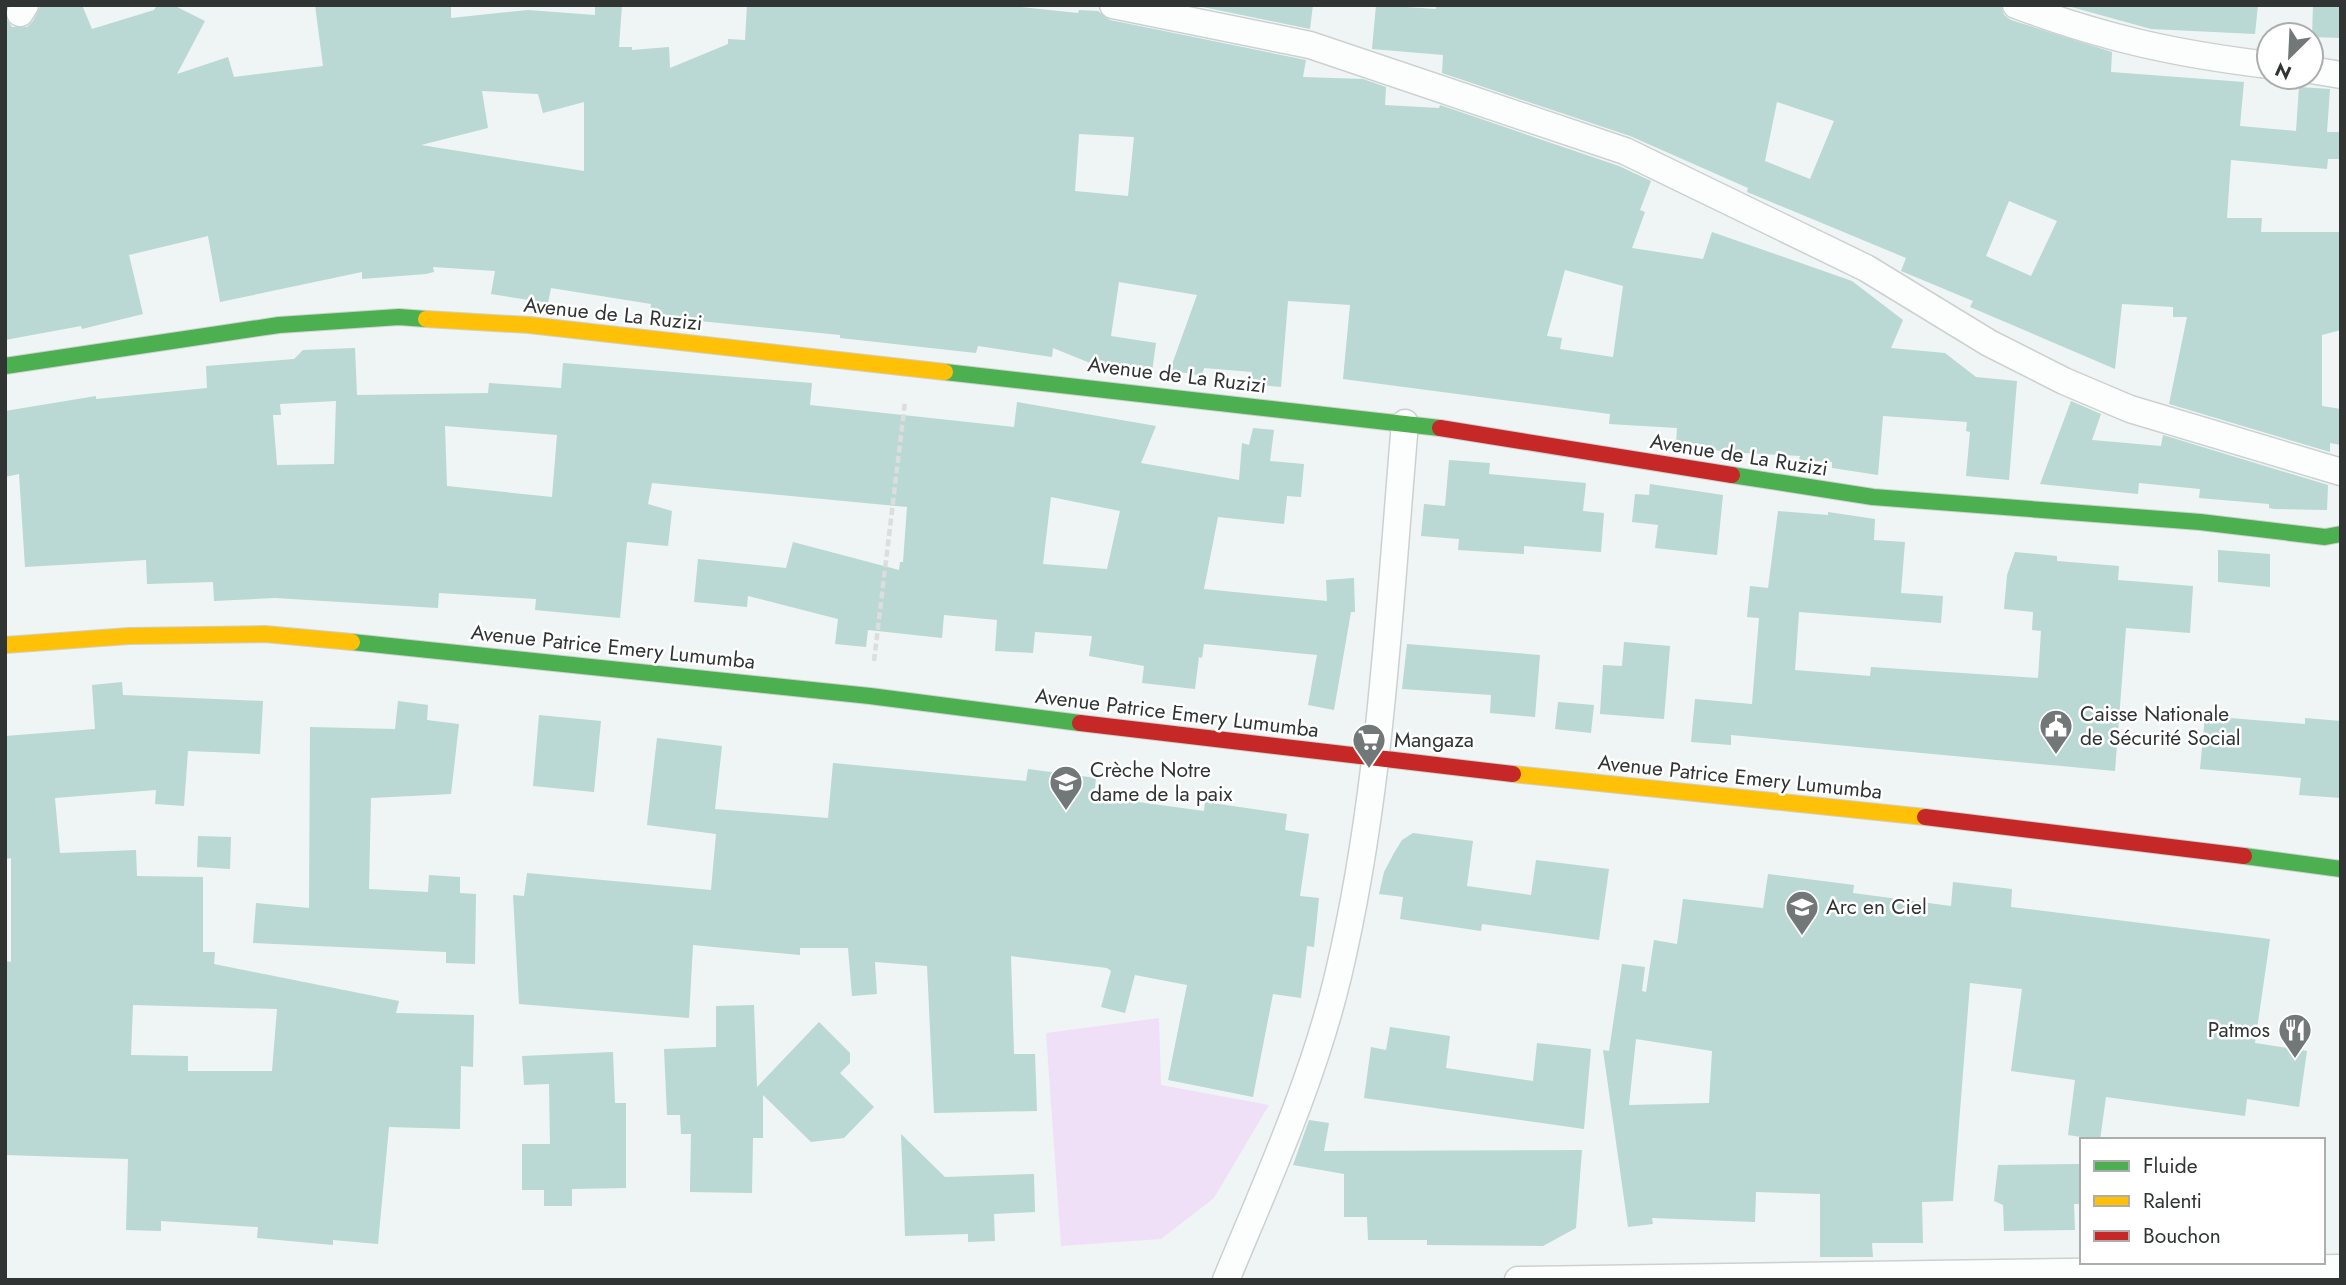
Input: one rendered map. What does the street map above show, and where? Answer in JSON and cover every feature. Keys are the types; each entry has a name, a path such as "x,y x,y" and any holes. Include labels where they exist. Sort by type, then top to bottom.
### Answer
{"street":[{"path":"1113,5 1310,45 1625,151 1866,268 1989,344 2064,382 2143,413 2341,472"},
{"path":"2016,5 2085,31 2188,56 2255,63"},
{"name":"Avenue de La Ruzizi","path":"5,366 279,325 399,317 529,325 908,369 1059,382 1405,423 1872,497 2200,522 2325,537 2341,534"},
{"path":"1226,1280 1293,1120 1338,980 1355,901 1376,760 1405,423"},
{"name":"Avenue Patrice Emery Lumumba","path":"5,645 129,636 265,634 870,696 1376,760 2006,825 2341,869"},
{"path":"1518,1280 2341,1268"}],"path":[{"path":"870,696 908,369"}],"shaded area":[{"path":"1159,1018 1161,1085 1269,1105 1214,1198 1161,1239 1061,1246 1046,1033"}],"building":[{"path":"41,5 82,5 92,29 154,10 157,5 173,5 205,21 177,74 228,57 234,77 323,66 315,5 451,5 451,18 528,10 595,15 595,5 622,5 619,47 632,47 632,50 669,47 670,68 728,44 728,39 745,40 747,5 1001,5 1078,13 1079,10 1098,11 1110,20 1306,60 1303,77 1363,79 1386,87 1385,105 1439,108 1440,105 1619,166 1651,181 1640,210 1645,212 1632,248 1703,259 1712,232 1852,281 1903,320 1891,348 1945,353 1976,377 2017,381 2009,480 1966,476 1970,432 1966,431 1967,422 1883,416 1878,475 1832,468 1832,462 1799,460 1800,456 1727,452 1676,444 1677,428 1609,424 1610,414 1343,379 1350,305 1288,301 1281,387 1251,384 1252,372 1204,368 1202,376 1170,370 1197,295 1119,282 1111,336 1156,343 1152,372 1090,363 1053,348 1052,357 978,346 976,353 840,338 840,335 650,316 651,304 551,288 548,303 491,294 495,271 433,267 434,272 426,274 362,279 362,272 220,302 208,236 129,255 143,314 82,329 81,326 5,340 5,17 12,27 27,27","holes":["482,91 538,94 543,113 584,102 584,171 421,145 488,128","1079,134 1134,137 1128,196 1075,191","1565,270 1623,286 1613,357 1560,349 1562,338 1547,336"]},
{"path":"1193,5 1313,5 1310,29"},
{"path":"1376,5 1436,9 1436,5 2001,5 2004,15 2011,20 2112,52 2111,72 2244,82 2240,126 2296,131 2299,91 2330,89 2327,132 2341,132 2341,159 2328,159 2327,169 2231,160 2227,218 2262,218 2261,232 2341,232 2341,330 2322,335 2322,406 2341,409 2341,445 2330,443 2330,452 2169,404 2187,317 2173,317 2173,307 2122,304 2115,369 1970,307 1973,301 1901,271 1906,258 1747,192 1748,188 1630,136 1442,73 1443,55 1372,49","holes":["1777,102 1834,121 1810,179 1765,161","2009,201 2057,221 2031,276 1986,256"]},
{"path":"2064,5 2258,5 2255,34 2151,29"},
{"path":"2313,5 2341,5 2341,38 2325,37 2325,21 2312,21"},
{"path":"355,348 357,395 488,393 489,383 561,388 563,363 812,383 810,405 1014,427 1017,402 1156,426 1141,463 1239,480 1242,443 1249,445 1253,428 1274,430 1270,461 1304,464 1301,497 1287,496 1284,524 1218,517 1204,589 1327,601 1326,580 1354,578 1355,612 1351,612 1334,710 1308,705 1317,655 1204,644 1202,658 1199,657 1195,689 1142,683 1144,666 1089,656 1092,636 1035,632 1033,653 995,651 997,620 944,615 942,638 868,630 866,647 835,644 838,619 748,596 747,607 694,602 698,559 786,568 793,542 899,570 900,562 903,562 907,507 652,483 648,504 672,511 668,546 627,542 620,618 535,610 536,599 439,593 438,608 275,598 214,601 213,582 147,584 146,560 25,567 19,474 5,477 5,411 96,396 96,399 207,388 206,366 294,359 303,350","holes":["336,401 334,464 277,465 273,415 281,415 280,404","445,426 557,435 552,497 447,486","1051,497 1120,511 1107,569 1043,564"]},
{"path":"2071,401 2101,414 2092,440 2161,446 2163,435 2328,485 2327,510 2274,509 2269,508 2269,504 2199,498 2200,489 2139,483 2138,494 2040,484"},
{"path":"1449,460 1490,463 1489,474 1586,483 1583,511 1604,513 1601,552 1524,546 1524,554 1458,550 1459,539 1421,536 1424,504 1445,506"},
{"path":"1650,484 1723,495 1717,555 1655,548 1658,525 1632,522 1635,494 1649,495"},
{"path":"1778,511 1828,515 1828,512 1875,519 1874,540 1905,542 1901,593 1943,596 1941,623 1799,612 1795,670 1870,676 1871,667 2038,678 2041,631 2032,630 2033,612 2004,609 2007,575 2015,552 2057,556 2057,561 2119,566 2118,580 2193,586 2190,633 2126,628 2115,771 1731,735 1731,745 1691,742 1695,699 1752,704 1759,618 1747,617 1750,586 1768,588"},
{"path":"2218,550 2270,554 2270,587 2218,582"},
{"path":"1624,642 1670,646 1664,719 1600,714 1603,665 1622,666"},
{"path":"1407,644 1540,655 1535,717 1490,713 1491,695 1402,689"},
{"path":"122,682 123,695 263,701 260,754 188,751 184,806 155,804 156,790 55,798 60,853 136,850 137,876 203,877 203,952 215,952 214,964 399,1001 396,1013 474,1015 473,1067 461,1066 460,1129 389,1127 378,1244 333,1240 333,1245 257,1238 258,1227 161,1221 161,1231 126,1230 128,1159 5,1155 5,961 11,962 11,858 5,859 5,736 95,729 92,685","holes":["133,1005 277,1009 272,1071 188,1071 188,1056 131,1055"]},
{"path":"398,701 428,705 427,720 459,724 451,794 371,798 369,889 428,892 429,875 460,877 460,893 476,894 475,964 446,963 446,952 253,943 256,903 309,908 310,727 395,729"},
{"path":"1558,702 1594,705 1591,733 1555,729"},
{"path":"539,715 601,721 594,792 533,786"},
{"path":"2205,716 2305,724 2305,718 2341,721 2341,798 2299,795 2301,778 2200,769"},
{"path":"657,738 722,746 715,809 828,818 833,763 1026,781 1028,769 1096,778 1094,796 1204,811 1205,802 1287,814 1285,830 1309,834 1300,896 1319,898 1314,947 1307,946 1301,998 1273,994 1253,1097 1168,1080 1187,985 1135,975 1125,1013 1101,1007 1111,971 1107,968 1011,956 1014,1054 1035,1054 1037,1111 934,1113 927,966 875,962 877,994 852,996 848,948 800,948 800,955 693,945 689,1018 519,1004 513,895 524,896 527,873 711,890 716,834 647,825"},
{"path":"1413,833 1473,841 1467,886 1531,895 1536,860 1609,869 1599,940 1482,924 1481,931 1400,919 1403,897 1379,894 1384,872 1394,853 1402,840"},
{"path":"198,836 231,837 230,869 197,867"},
{"path":"1768,874 1854,885 1853,893 1951,906 1953,882 2012,889 2011,907 2270,939 2255,1043 2307,1051 2299,1107 2247,1099 2245,1116 2106,1097 2100,1138 2068,1135 2075,1080 2011,1071 2022,989 1970,983 1953,1201 1922,1202 1923,1243 1872,1243 1873,1257 1820,1257 1820,1194 1756,1192 1755,1222 1652,1218 1653,1224 1628,1227 1603,1050 1609,1051 1622,964 1645,967 1642,991 1646,992 1654,940 1677,944 1683,899 1763,908","holes":["1636,1039 1712,1051 1709,1103 1629,1105"]},
{"path":"754,1005 757,1087 819,1022 850,1053 850,1063 840,1073 874,1107 844,1138 811,1142 763,1095 763,1138 753,1138 752,1193 690,1192 691,1134 681,1134 680,1115 667,1115 664,1049 716,1047 716,1006"},
{"path":"1390,1027 1450,1036 1446,1068 1533,1081 1537,1043 1591,1049 1584,1129 1364,1098 1371,1047 1386,1050"},
{"path":"613,1052 615,1103 626,1103 626,1188 572,1189 572,1206 544,1206 544,1190 522,1190 522,1144 550,1144 549,1084 524,1085 522,1056"},
{"path":"1309,1120 1329,1123 1324,1151 1582,1150 1576,1228 1543,1246 1427,1245 1427,1240 1368,1240 1367,1217 1344,1217 1344,1174 1293,1165"},
{"path":"901,1134 945,1177 1034,1174 1035,1212 994,1214 995,1241 968,1242 968,1234 905,1236"},
{"path":"2079,1164 2079,1204 2074,1204 2075,1230 2004,1231 2003,1205 1994,1201 1998,1165"}],"traffic: fast":[{"path":"5,366 279,325 399,317 426,319"},
{"path":"945,372 1440,428"},
{"path":"1732,475 1873,497 2200,522 2325,537 2341,534"},
{"path":"352,642 870,696 1080,723"},
{"path":"2244,856 2341,869"}],"traffic: slow":[{"path":"426,319 529,325 945,372"},
{"path":"5,645 129,636 265,634 352,642"},
{"path":"1513,774 1925,817"}],"traffic: jam":[{"path":"1440,428 1732,475"},
{"path":"1080,723 1513,774"},
{"path":"1925,817 2244,856"}],"place":[{"name":"Caisse Nationale de Sécurité Social","path":"2056,756"},
{"name":"Mangaza","path":"1369,770"},
{"name":"Crèche Notre dame de la paix","path":"1066,812"},
{"name":"Arc en Ciel","path":"1802,937"},
{"name":"Patmos","path":"2295,1060"}]}
